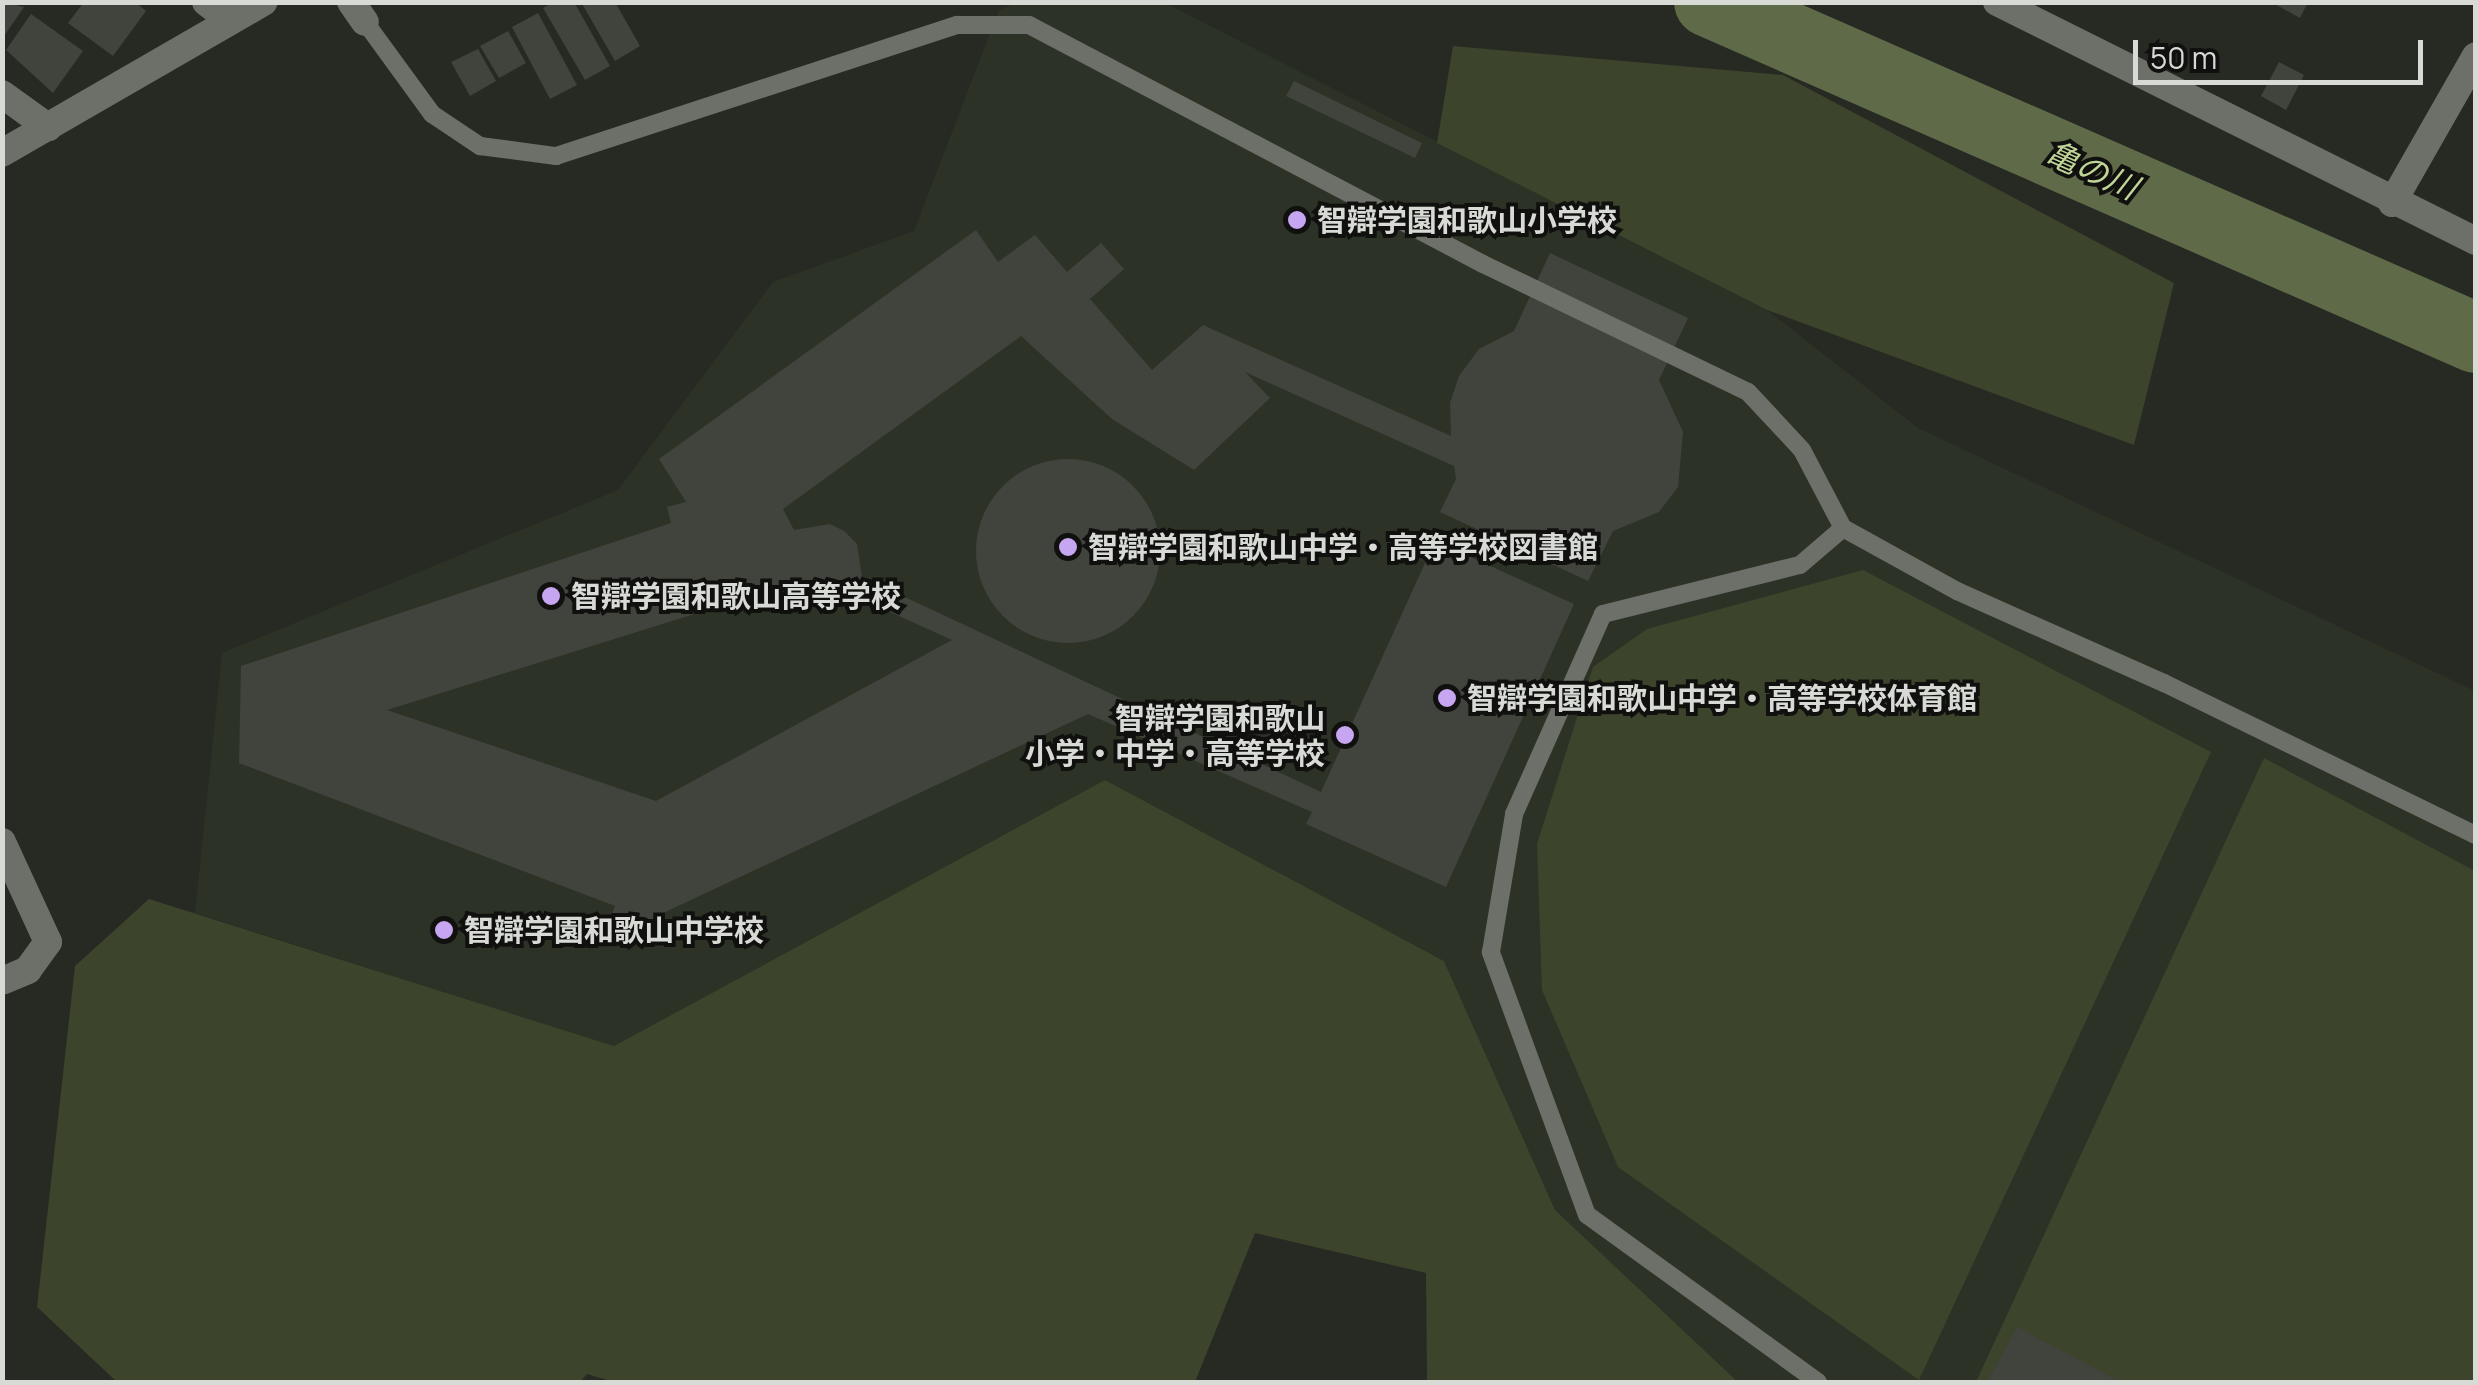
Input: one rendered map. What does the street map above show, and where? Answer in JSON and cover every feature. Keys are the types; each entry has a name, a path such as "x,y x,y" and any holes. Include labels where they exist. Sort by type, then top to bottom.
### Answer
{"main road":[{"path":"206,2 231,22"},
{"path":"2,153 264,2"},
{"path":"1997,2 2476,241"},
{"path":"2392,202 2476,56"},
{"path":"2,94 48,126"},
{"path":"2,842 48,942 28,970 2,981"}],"lane":[{"path":"358,12 432,114 480,146 556,156 956,26 1029,25 1483,264 1748,392 1802,450 1843,528 1958,591 2164,682 2476,835"},
{"path":"1818,1382 1587,1215 1490,952 1514,814 1603,614 1800,565 1843,528"}],"shaded area":[{"name":"智辯学園和歌山 小学・中学・高等学校","path":"1019,2 1165,3 1767,310 1918,428 2475,691 2475,1382 1738,1382 1555,1210 1444,961 1105,780 614,1046 195,913 222,653 618,490 773,282 914,231 999,10"}],"green space":[{"path":"1453,46 1783,75 2174,283 2134,445 1767,310 1437,143"},
{"path":"1863,570 2211,752 1919,1380 1618,1167 1542,990 1537,844 1593,667 1647,629"},
{"path":"2264,758 2475,871 2475,1382 1976,1382"},
{"path":"1105,780 1444,961 1555,1210 1738,1382 1427,1382 1426,1273 1255,1233 1195,1382 614,1382 587,1374 580,1382 117,1382 37,1307 75,966 149,899 614,1046"}],"building":[{"path":"2,2 24,7 2,39"},
{"path":"84,2 135,2 146,11 113,56 68,23"},
{"path":"554,2 574,2 610,66 585,80 543,8"},
{"path":"581,2 615,2 640,46 615,61"},
{"path":"2271,2 2308,2 2300,18"},
{"path":"538,13 577,85 550,99 512,27"},
{"path":"31,14 83,51 53,93 6,50"},
{"path":"508,31 526,63 499,78 480,46"},
{"path":"478,49 496,81 470,96 451,62"},
{"path":"2279,62 2304,75 2286,110 2261,96"},
{"path":"1294,81 1422,143 1415,158 1286,96"},
{"path":"976,230 998,262 1035,235 1067,272 1101,243 1124,269 1090,299 1152,370 1203,325 1451,436 1450,403 1459,376 1479,349 1514,331 1550,253 1688,318 1659,380 1683,432 1678,487 1659,512 1613,531 1588,581 1440,512 1456,479 1454,466 1245,372 1270,398 1194,470 1112,419 1021,336 783,509 794,530 830,524 844,531 857,544 862,577 1321,792 1435,541 1574,604 1446,887 1306,824 1312,812 1088,714 661,914 650,939 626,934 629,926 610,919 615,906 239,763 241,666 671,523 667,507 686,502 659,459","holes":["781,587 814,605 838,602 848,593 952,640 656,801 387,710"]},
{"name":"智辯学園和歌山中学・高等学校図書館","path":"1068,459 1103,466 1133,486 1153,516 1160,551 1153,586 1133,616 1103,636 1068,643 1033,636 1003,616 983,586 976,551 983,516 1003,486 1033,466"},
{"path":"2017,1327 2121,1382 1987,1382"}],"waterway":[{"name":"亀の川","path":"1709,2 2476,338"}],"place":[{"name":"智辯学園和歌山小学校","path":"1297,220"},
{"name":"智辯学園和歌山中学・高等学校図書館","path":"1068,547"},
{"name":"智辯学園和歌山高等学校","path":"551,596"},
{"name":"智辯学園和歌山中学・高等学校体育館","path":"1447,698"},
{"name":"智辯学園和歌山 小学・中学・高等学校","path":"1345,735"},
{"name":"智辯学園和歌山中学校","path":"444,930"}]}
